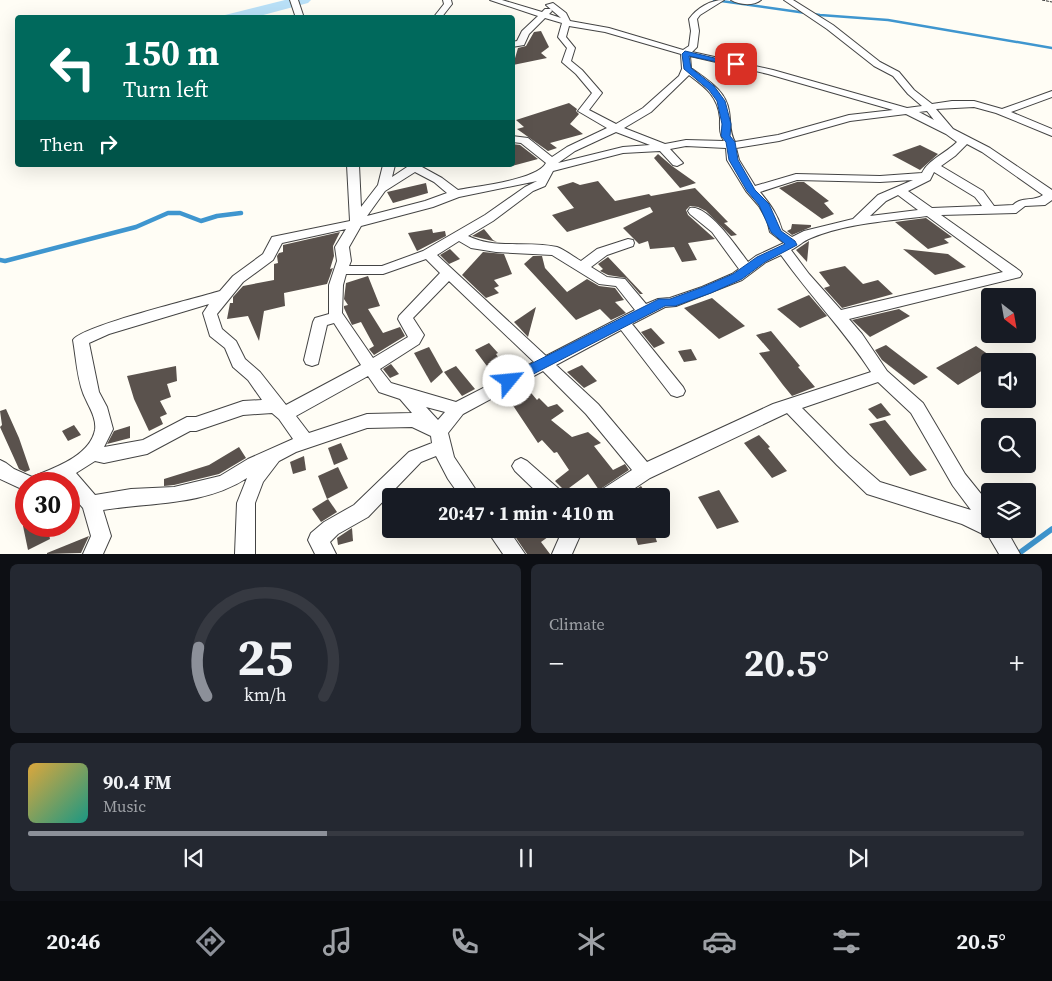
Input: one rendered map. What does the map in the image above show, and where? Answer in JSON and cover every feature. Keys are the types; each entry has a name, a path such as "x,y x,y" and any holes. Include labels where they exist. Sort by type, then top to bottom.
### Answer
{"street":[{"path":"294,0 299,15"},
{"path":"439,15 448,4 447,0"},
{"path":"326,554 318,540 331,528 361,511 415,457 440,440 458,409 544,362 664,302 671,303 738,276 746,269 809,234 857,222 928,212 989,208 1016,209 1022,203 1041,202 1052,195 986,150 905,111 770,72 685,53 606,30 567,22 494,0"},
{"path":"685,53 693,47 696,31 693,19 697,13 720,0"},
{"path":"735,0 757,0"},
{"path":"788,0 830,27 877,64 896,74 950,132 963,142 929,172 882,198 857,222"},
{"path":"515,44 522,43 530,27 544,15 549,3 565,16 567,22 562,37 571,48 566,62 579,72 597,93 583,111 615,128 662,147 677,163"},
{"path":"685,53 687,69 712,88 718,95 724,109 726,136 730,144 733,160 752,191 764,204 776,232 788,246 804,277 856,338 881,375 917,408 959,480 981,510"},
{"path":"305,442 254,376 239,363 230,345 215,332 210,313 238,279 268,257 276,240 356,223 429,204 456,194 534,178 571,149 636,118 670,90 687,69"},
{"path":"1002,112 1052,94"},
{"path":"550,165 623,150 686,143 740,145 778,138 849,118 952,104 974,104 1002,112 1052,133"},
{"path":"515,139 524,140 550,165"},
{"path":"341,270 383,270 428,254 489,218 529,189 541,184 550,165"},
{"path":"353,167 356,223"},
{"path":"389,167 385,182 381,189 356,223 342,247 344,258 336,285 335,313 385,388 458,409"},
{"path":"381,189 415,167"},
{"path":"418,167 456,194"},
{"path":"752,191 796,177 880,179 915,176 929,172 979,194 989,208"},
{"path":"838,316 1015,274 899,190"},
{"path":"694,211 716,230 746,269"},
{"path":"458,236 476,245 496,248 555,250 604,281 620,282 630,292 644,313"},
{"path":"583,266 602,252 628,243"},
{"path":"428,254 592,409 644,472"},
{"path":"94,453 104,455 146,447 158,442 182,426 196,424 237,409 268,406 280,411 371,367 414,340 416,335 405,319 406,316 447,274"},
{"path":"64,472 94,453 104,429 99,407 91,393 81,340 104,330 224,295"},
{"path":"312,360 320,322 337,317"},
{"path":"623,323 677,391"},
{"path":"620,488 644,472 770,413 881,375"},
{"path":"406,395 440,440 451,471 465,488"},
{"path":"790,406 843,460 874,488 981,523"},
{"path":"91,504 131,497 174,495 224,483 254,464 305,442 367,421 414,420 440,440"},
{"path":"245,554 246,503 256,478 273,456"},
{"path":"521,466 544,488"},
{"path":"0,468 15,477"},
{"path":"80,491 91,504 101,536 93,554"},
{"path":"502,538 512,552"},
{"path":"562,554 569,538"},
{"path":"1000,538 1010,554"}],"path":[{"path":"1042,0 1052,2"}],"building":[{"path":"541,31 549,47 541,53 547,58 515,65 518,48 526,46 534,32"},
{"path":"569,103 577,109 576,111 579,114 570,124 583,134 550,143 557,148 548,151 517,129 524,127 516,120"},
{"path":"515,144 520,145 538,159 515,165"},
{"path":"920,145 938,154 920,170 892,155"},
{"path":"658,154 696,183 680,188 654,158"},
{"path":"598,181 615,201 695,188 728,222 724,223 737,235 731,236 706,211 690,206 686,210 688,215 715,239 688,243 697,260 682,262 674,247 650,249 648,241 639,244 623,228 653,212 650,207 567,232 552,215 574,208 557,187 573,182 580,185"},
{"path":"797,182 804,182 829,201 824,203 834,214 822,219 779,188"},
{"path":"426,183 428,193 393,203 387,192"},
{"path":"926,218 952,237 944,239 949,243 928,249 895,222"},
{"path":"792,224 811,225 811,227 792,235 787,231 791,229"},
{"path":"432,229 433,233 445,231 446,236 417,251 408,233"},
{"path":"484,229 493,240 497,242 472,236"},
{"path":"340,232 333,246 334,256 330,269 333,268 327,284 284,293 285,306 264,311 259,341 248,316 227,319 230,303 233,303 233,297 243,286 274,280 274,264 278,263 277,256 283,252 283,245"},
{"path":"809,241 807,262 796,250"},
{"path":"450,249 460,259 449,264 440,255"},
{"path":"903,249 948,254 966,267 935,275"},
{"path":"483,252 504,254 512,274 494,280 499,286 494,288 499,293 486,298 462,275"},
{"path":"533,256 542,256 545,268 567,292 587,279 599,286 615,288 624,300 615,302 626,313 611,320 600,309 576,320 524,264"},
{"path":"608,257 643,294 640,294 626,278 608,275 600,271 603,269 598,264"},
{"path":"845,266 863,284 878,280 893,294 842,308 824,288 830,286 819,272"},
{"path":"368,276 380,306 368,309 383,333 400,327 405,336 374,355 369,349 374,346 361,322 352,325 344,308 344,306 348,305 344,299 346,283"},
{"path":"809,295 827,316 800,328 777,309"},
{"path":"712,298 745,326 719,339 684,308"},
{"path":"536,307 528,337 514,322"},
{"path":"899,309 910,316 870,337 852,320"},
{"path":"651,328 665,343 654,348 641,332"},
{"path":"771,331 815,387 792,396 783,385 759,353 770,351 756,335"},
{"path":"489,343 498,353 496,354 508,372 495,377 475,350"},
{"path":"886,345 928,377 914,385 882,360 875,350"},
{"path":"976,346 986,353 981,353 981,371 958,385 936,368"},
{"path":"429,347 443,372 431,383 414,353"},
{"path":"691,349 697,360 684,362 678,351"},
{"path":"391,364 399,374 390,378 383,369"},
{"path":"582,365 597,381 584,388 567,372"},
{"path":"176,366 177,381 167,384 171,397 160,401 167,414 160,417 163,424 149,431 134,399 127,376"},
{"path":"456,366 475,389 462,396 444,372"},
{"path":"527,388 537,400 539,398 548,407 557,404 564,411 551,420 572,437 588,432 601,443 594,446 613,470 625,464 629,470 602,488 598,488 588,474 569,488 562,488 555,481 569,470 557,452 554,453 542,440 538,443 508,398"},
{"path":"881,403 891,415 877,419 868,409"},
{"path":"6,409 30,470 25,472 19,469 0,427 2,425 0,411"},
{"path":"885,420 927,470 910,476 869,424"},
{"path":"74,425 81,435 68,441 62,431"},
{"path":"130,426 130,438 107,444 114,431"},
{"path":"759,435 787,471 772,478 744,443"},
{"path":"341,443 348,459 334,465 328,448"},
{"path":"239,447 246,458 219,474 164,486 164,479 209,465"},
{"path":"304,456 306,470 293,474 290,462"},
{"path":"338,467 348,488 327,499 318,476"},
{"path":"719,490 739,522 717,529 698,497"},
{"path":"328,499 337,512 321,522 312,509"},
{"path":"352,528 353,541 338,545 337,538"},
{"path":"89,536 81,553 47,554 47,553"},
{"path":"25,537 50,537 50,539 28,550"},
{"path":"516,538 547,538 541,542 550,554 527,554"},
{"path":"636,538 656,538 657,542 638,545"}],"waterway":[{"path":"243,15 303,0"},
{"path":"714,0 820,15 888,20 1052,48"},
{"path":"0,260 5,261 136,227 168,213 180,213 201,221 217,216 241,213"},
{"path":"1018,554 1052,529"}],"route":[{"path":"509,381 664,302 671,303 738,276 761,259 791,245 792,243 776,232 773,220 764,204 752,191 733,160 730,142 726,136 724,109 721,101 712,88 687,69 685,53 720,59 736,64"}]}
